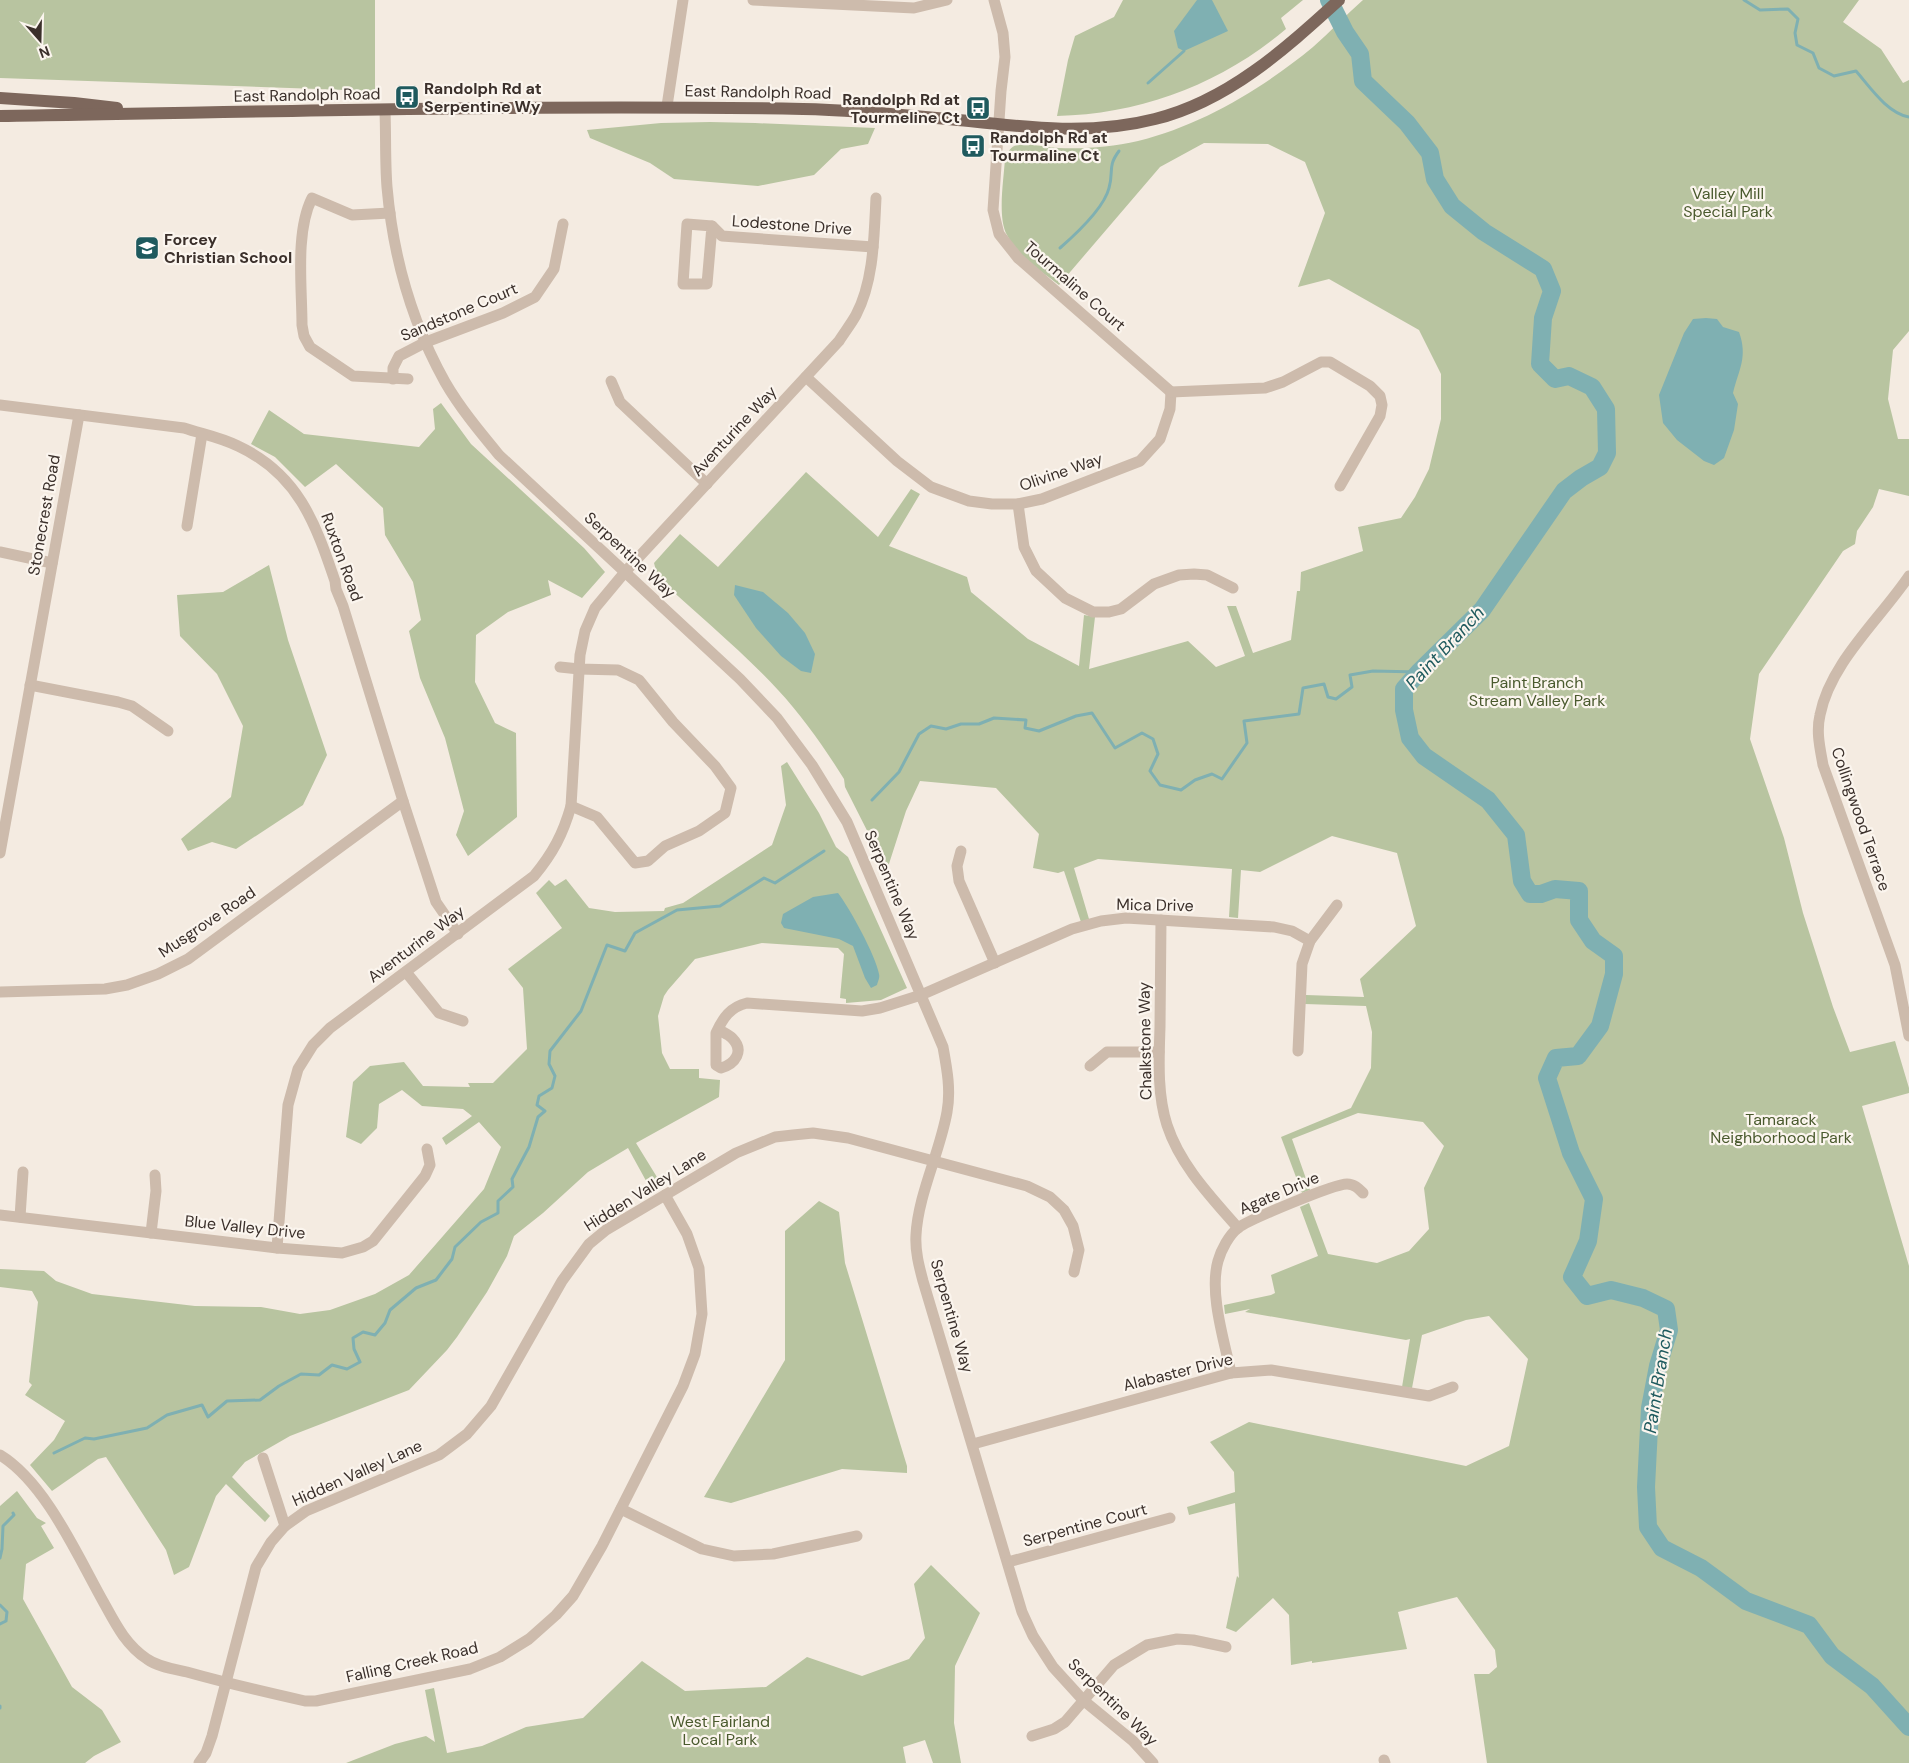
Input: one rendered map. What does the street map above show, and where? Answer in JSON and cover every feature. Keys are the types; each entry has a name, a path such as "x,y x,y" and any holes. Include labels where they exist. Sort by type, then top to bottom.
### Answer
{"main road":[{"name":"East Randolph Road","path":"0,116 666,106 828,109 1066,130 1113,127 1157,119 1223,93 1260,67 1339,0"},
{"name":"East Randolph Road","path":"0,98 74,103 166,114"}],"street":[{"path":"666,106 683,0"},
{"path":"752,0 914,8 947,0"},
{"name":"Tourmaline Court","path":"994,0 1003,33 1005,57 993,210 999,234 1018,258 1171,392"},
{"name":"Serpentine Way","path":"385,111 387,185 401,274 408,300 446,383 499,455 740,678 777,718 812,765 846,822 943,1047 949,1083 948,1112 918,1216 917,1254 923,1281 1022,1612 1032,1636 1053,1667 1083,1700 1133,1741 1154,1763"},
{"path":"390,212 352,215 312,198 307,208 302,231 302,325 304,336 310,347 353,376 408,379"},
{"name":"Aventurine Way","path":"277,1248 288,1105 298,1069 313,1045 330,1028 534,876 552,853 565,826 571,806 580,655 585,631 595,608 625,572 839,341 856,316 865,293 873,247 876,198"},
{"name":"Sandstone Court","path":"393,379 393,368 399,356 426,342 503,313 535,297 554,268 563,224"},
{"name":"Lodestone Drive","path":"712,226 707,284 683,284 686,224 712,226 722,236 873,247"},
{"path":"1171,392 1265,388 1283,382 1321,362 1330,362 1370,386 1380,396 1382,405 1380,416 1340,486"},
{"name":"Olivine Way","path":"806,377 898,461 931,486 969,501 992,504 1018,504 1042,499 1140,461 1160,439 1170,409 1171,392"},
{"path":"611,381 620,402 707,484"},
{"name":"Ruxton Road","path":"0,405 184,428 215,436 239,446 268,464 295,492 306,507 318,530 436,902 458,934"},
{"name":"Stonecrest Road","path":"0,853 40,621 79,415"},
{"path":"188,526 202,434"},
{"path":"1018,504 1024,547 1036,571 1065,598 1093,612 1109,612 1121,609 1154,584 1179,575 1194,574 1206,576 1233,588"},
{"path":"0,552 52,563"},
{"name":"Collingwood Terrace","path":"1909,576 1837,671 1826,691 1819,716 1818,738 1822,765 1895,965 1909,1036"},
{"path":"560,667 618,670 639,680 673,722 715,766 732,788 725,813 699,831 665,846 648,860 635,862 597,817 571,806"},
{"path":"30,685 132,706 168,731"},
{"name":"Musgrove Road","path":"0,992 105,989 127,985 158,974 188,959 403,801"},
{"path":"961,852 957,866 960,881 995,963"},
{"path":"1298,1051 1302,964 1310,941 1337,905"},
{"name":"Mica Drive","path":"718,1029 723,1018 736,1005 747,1003 862,1011 880,1008 921,995 1072,929 1126,918 1274,927 1292,931 1310,941"},
{"name":"Chalkstone Way","path":"1162,920 1159,1052 1161,1100 1167,1126 1178,1150 1197,1181 1238,1228"},
{"path":"406,972 439,1013 463,1021"},
{"path":"1090,1066 1106,1052 1159,1052"},
{"name":"Hidden Valley Lane","path":"199,1763 206,1753 212,1736 256,1567 270,1542 285,1526 306,1510 439,1454 467,1434 492,1406 562,1281 588,1244 606,1230 736,1153 775,1137 813,1133 848,1138 1027,1186 1050,1197 1064,1210 1073,1226 1079,1250 1074,1272"},
{"name":"Blue Valley Drive","path":"0,1215 342,1254 363,1247 373,1241 425,1176 430,1165 427,1149"},
{"path":"20,1217 23,1172"},
{"path":"151,1233 156,1175"},
{"name":"Agate Drive","path":"1230,1373 1214,1278 1218,1258 1229,1239 1238,1228 1302,1199 1346,1184 1355,1186 1363,1193"},
{"name":"Falling Creek Road","path":"0,1455 22,1472 52,1512 124,1639 148,1660 225,1683 305,1701 316,1701 470,1669 500,1657 529,1639 556,1615 573,1596 602,1546 683,1386 695,1354 702,1314 698,1268 687,1234 665,1195"},
{"name":"Alabaster Drive","path":"973,1444 1230,1373 1271,1370 1429,1396 1453,1387"},
{"name":"Hidden Valley Lane","path":"263,1458 285,1526"},
{"path":"621,1509 702,1549 734,1556 773,1554 857,1536"},
{"name":"Serpentine Court","path":"1008,1562 1170,1518"},
{"path":"1032,1736 1054,1729 1064,1722 1114,1665 1147,1645 1178,1639 1226,1647"}],"green space":[{"path":"0,0 375,0 375,91 0,78"},
{"path":"1123,0 1303,0 1281,18 1286,29 1235,66 1207,80 1150,102 1089,114 1057,116 1068,60 1075,36 1114,17"},
{"name":"Paint Branch Stream Valley Park","path":"1363,0 1859,0 1843,22 1881,49 1903,83 1909,80 1909,331 1893,350 1888,399 1898,439 1909,439 1909,496 1879,489 1873,507 1857,531 1855,544 1843,551 1759,674 1750,739 1784,838 1803,913 1833,1007 1850,1052 1895,1041 1909,1088 1909,1093 1862,1106 1909,1266 1909,1763 1487,1763 1474,1674 1489,1674 1497,1667 1495,1650 1457,1597 1398,1612 1407,1649 1312,1663 1312,1661 1291,1665 1289,1615 1273,1598 1236,1632 1226,1628 1237,1576 1239,1578 1235,1503 1189,1515 1187,1507 1235,1492 1234,1472 1210,1442 1249,1422 1466,1466 1509,1446 1528,1359 1489,1316 1466,1320 1422,1335 1412,1388 1402,1387 1410,1339 1406,1340 1245,1312 1250,1309 1225,1314 1224,1305 1275,1293 1271,1275 1318,1256 1300,1207 1309,1203 1328,1254 1377,1263 1409,1251 1429,1229 1424,1188 1444,1146 1423,1122 1358,1113 1292,1139 1310,1190 1302,1193 1281,1137 1351,1108 1371,1068 1372,1032 1366,1006 1305,1004 1306,995 1364,997 1360,979 1416,926 1397,853 1332,836 1260,872 1241,870 1238,918 1229,917 1232,869 1098,859 1074,868 1089,919 1081,922 1064,871 1058,873 1033,868 1039,834 996,788 920,781 906,811 887,870 845,787 844,779 805,722 778,690 749,661 658,578 654,563 680,534 718,567 806,472 878,537 911,489 920,494 889,546 967,577 971,592 1028,639 1079,666 1084,615 1095,617 1089,669 1188,641 1216,667 1245,656 1227,606 1236,606 1253,653 1291,640 1297,591 1300,591 1301,572 1363,551 1358,527 1401,518 1415,497 1429,469 1441,419 1441,374 1419,330 1329,279 1298,287 1325,213 1305,162 1268,144 1204,143 1160,167 1059,285 1023,256 1011,243 1007,235 1002,218 1005,158 1011,148 1017,145 1089,148 1138,141 1162,134 1208,115 1230,104 1273,77 1313,47"},
{"path":"710,122 875,128 868,144 841,149 814,175 758,186 674,179 650,163 590,138 587,130 661,123"},
{"path":"441,403 471,444 584,548 605,572 582,598 548,580 551,595 508,612 476,635 475,682 495,723 516,733 517,817 468,856 456,835 464,811 445,738 420,678 409,631 421,620 413,582 385,535 383,508 336,464 305,487 275,457 251,444 269,410 304,434 419,447 435,429 433,409"},
{"path":"269,565 288,640 327,755 303,805 236,849 212,842 188,851 181,839 231,797 243,726 217,674 180,636 177,595 223,592"},
{"path":"787,762 819,813 836,847 848,857 907,988 881,1000 846,1003 846,999 840,998 844,954 838,948 762,943 695,959 664,996 658,1016 662,1053 670,1069 699,1069 699,1078 720,1080 719,1097 636,1143 660,1182 650,1188 628,1148 588,1172 543,1213 514,1236 507,1256 487,1292 457,1337 409,1390 290,1436 245,1462 232,1477 270,1516 265,1522 226,1484 216,1496 189,1567 174,1575 166,1550 106,1457 98,1459 52,1491 30,1465 54,1440 65,1421 25,1395 32,1385 29,1382 38,1302 32,1291 0,1287 0,1269 44,1271 56,1281 92,1294 195,1306 261,1307 300,1314 330,1310 375,1294 409,1275 484,1189 501,1147 479,1122 446,1145 442,1138 472,1116 463,1109 422,1106 402,1090 379,1104 377,1128 361,1144 346,1137 353,1082 370,1066 404,1062 423,1086 470,1087 468,1083 493,1083 527,1049 523,988 508,969 562,928 536,893 549,880 555,886 566,879 589,908 615,912 664,911 665,908 683,903 772,845 786,805 781,766"},
{"path":"819,1201 839,1212 845,1263 907,1466 907,1473 842,1469 731,1503 704,1497 785,1360 785,1231"},
{"path":"17,1491 37,1518 46,1523 41,1526 54,1548 26,1564 23,1599 72,1687 102,1710 121,1742 94,1756 85,1763 0,1763 0,1506"},
{"name":"West Fairland Local Park","path":"931,1565 980,1613 955,1666 954,1723 961,1763 933,1763 925,1740 903,1747 906,1763 346,1763 395,1744 426,1736 435,1742 425,1690 434,1688 447,1753 482,1746 526,1727 583,1718 642,1661 685,1691 766,1687 807,1657 862,1676 909,1659 925,1638 914,1584"}],"water":[{"path":"1197,0 1212,0 1228,31 1184,51 1178,48 1174,31"},
{"path":"1693,319 1717,319 1723,327 1739,332 1743,349 1742,363 1733,393 1738,404 1734,430 1724,458 1714,465 1704,461 1677,440 1663,423 1659,395 1684,333"},
{"path":"735,585 763,592 788,613 805,633 815,654 811,673 801,671 781,656 756,628 734,595"},
{"path":"838,893 849,909 877,966 879,979 877,985 871,988 865,978 853,946 839,939 784,928 781,923 783,914 813,897"}],"waterway":[{"name":"Paint Branch","path":"1329,0 1345,32 1360,54 1363,81 1407,123 1430,153 1435,179 1452,206 1484,232 1543,269 1552,291 1543,318 1540,364 1555,379 1569,376 1592,387 1606,409 1607,453 1600,467 1564,491 1482,610 1404,689 1404,710 1410,738 1424,756 1488,800 1516,835 1522,881 1530,894 1541,894 1555,889 1579,891 1579,920 1593,941 1614,956 1614,974 1600,1026 1578,1056 1556,1058 1547,1078 1571,1153 1594,1199 1588,1241 1572,1277 1587,1296 1611,1290 1643,1298 1666,1309 1669,1330 1658,1366 1650,1408 1646,1487 1648,1527 1662,1548 1701,1568 1746,1601 1809,1625 1832,1656 1872,1686 1909,1727"},
{"path":"1744,0 1760,10 1788,9 1798,19 1795,33 1797,45 1813,53 1819,68 1834,76 1856,71 1886,105 1901,115 1909,117"},
{"path":"1148,83 1184,51"},
{"path":"1060,248 1096,212 1106,196 1113,161 1119,151"},
{"path":"872,800 899,772 919,734 931,726 946,729 961,724 979,724 994,718 1026,720 1025,728 1039,731 1076,716 1092,713 1115,748 1142,733 1153,739 1158,754 1150,771 1160,785 1181,790 1195,780 1212,774 1222,779 1247,743 1244,721 1299,714 1303,688 1324,684 1328,697 1336,699 1352,687 1350,675 1373,671 1419,672"},
{"path":"54,1453 85,1438 94,1439 147,1428 167,1415 202,1405 208,1417 227,1401 260,1400 279,1386 301,1374 319,1375 332,1365 347,1369 360,1362 354,1349 353,1338 363,1332 375,1335 385,1323 390,1310 416,1288 436,1280 452,1259 455,1247 481,1222 498,1213 498,1201 513,1187 512,1179 529,1147 538,1117 545,1111 537,1105 539,1096 552,1088 555,1076 549,1064 550,1051 581,1011 607,945 625,951 635,933 677,910 720,906 764,878 775,883 824,851"},
{"path":"0,1558 3,1526 14,1515 13,1513"},
{"path":"0,1605 7,1612 6,1621 0,1624"}],"place":[{"name":"Randolph Rd at Serpentine Wy","path":"407,97"},
{"name":"Randolph Rd at Tourmeline Ct","path":"978,108"},
{"name":"Randolph Rd at Tourmaline Ct","path":"973,146"},
{"name":"Forcey Christian School","path":"147,248"}],"park label":[{"name":"Valley Mill Special Park","path":"1728,202"},
{"name":"Tamarack Neighborhood Park","path":"1781,1128"}]}
